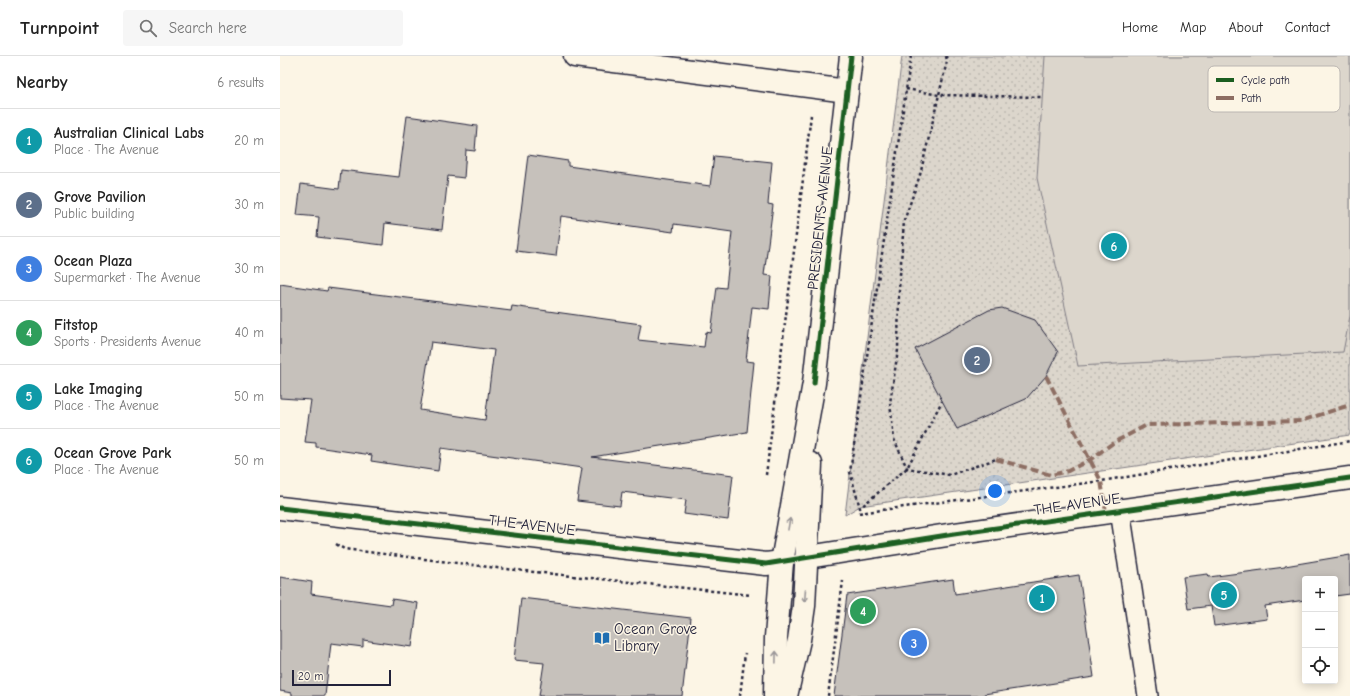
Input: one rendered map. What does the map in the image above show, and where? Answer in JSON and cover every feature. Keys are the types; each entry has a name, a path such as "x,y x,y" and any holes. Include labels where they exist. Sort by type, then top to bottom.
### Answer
{"street":[{"path":"575,56 847,91"},
{"name":"PRESIDENTS AVENUE","path":"775,696 776,637 782,562 814,383 851,56"},
{"name":"PRESIDENTS AVENUE","path":"786,696 799,640 804,606 808,557 814,383"},
{"name":"THE AVENUE","path":"280,508 766,564 954,534 1350,478"}],"lane":[{"path":"1120,510 1148,696"}],"path":[{"path":"828,696 847,551 860,506 850,472 911,56"},
{"path":"907,468 894,439 890,403 898,350 899,289 904,220 920,175 940,95 947,61 946,56"},
{"path":"766,476 814,87"},
{"path":"906,89 940,95 1042,97"},
{"path":"860,506 860,508 907,468 942,401"},
{"path":"859,513 1094,482 1350,441"},
{"path":"907,468 950,475 996,459"},
{"path":"331,542 344,549 351,550 505,569 751,595"},
{"path":"751,601 755,563"},
{"path":"740,696 746,650"}],"shaded area":[{"path":"902,56 1350,56 1350,435 860,506 845,515"},
{"path":"1045,56 1350,56 1350,316 1343,352 1078,366 1037,178"}],"building":[{"path":"407,116 477,126 475,151 466,150 464,178 448,176 442,230 385,223 383,245 317,237 319,217 297,215 301,184 339,189 341,170 399,177"},
{"path":"528,155 568,161 568,166 710,186 714,156 772,162 768,204 773,205 764,275 772,276 769,309 752,307 746,361 754,362 747,432 592,457 733,475 728,520 684,514 686,500 622,492 620,506 577,501 582,468 441,448 438,471 371,461 372,455 316,447 316,443 305,442 311,400 280,398 280,284 327,291 328,288 511,311 512,306 641,324 638,340 704,347 706,332 711,333 717,287 726,288 732,232 674,224 673,232 561,216 556,256 516,251","holes":["431,342 494,350 485,420 420,410"]},
{"path":"1002,308 1035,320 1058,352 1046,376 1026,399 957,429 915,349 989,310"},
{"path":"1350,555 1350,594 1338,596 1338,576 1302,576 1302,600 1265,606 1267,619 1214,626 1211,606 1188,609 1183,577 1208,574 1209,577"},
{"path":"1079,575 1094,677 984,694 985,696 834,696 847,595 953,579 955,594"},
{"path":"280,577 312,582 311,594 391,605 392,599 418,603 412,647 363,640 363,647 331,643 325,696 292,696 292,693 280,691"},
{"name":"Ocean Grove Library","path":"521,598 691,618 682,696 539,696 544,663 514,660"}],"marked path":[{"path":"1046,376 1101,481 1106,512"},
{"path":"996,459 1051,475 1068,471 1091,459 1113,443 1147,425 1301,421 1350,405"}],"cycle path":[{"path":"814,383 851,56"},
{"path":"280,508 766,564 954,534 1350,478"}],"place":[{"name":"Ocean Grove Park","path":"1114,246"},
{"name":"Grove Pavilion","path":"977,360"},
{"name":"Lake Imaging","path":"1224,595"},
{"name":"Australian Clinical Labs","path":"1042,598"},
{"name":"Fitstop","path":"863,611"},
{"name":"Ocean Grove Library","path":"602,638"},
{"name":"Ocean Plaza","path":"914,643"}]}
